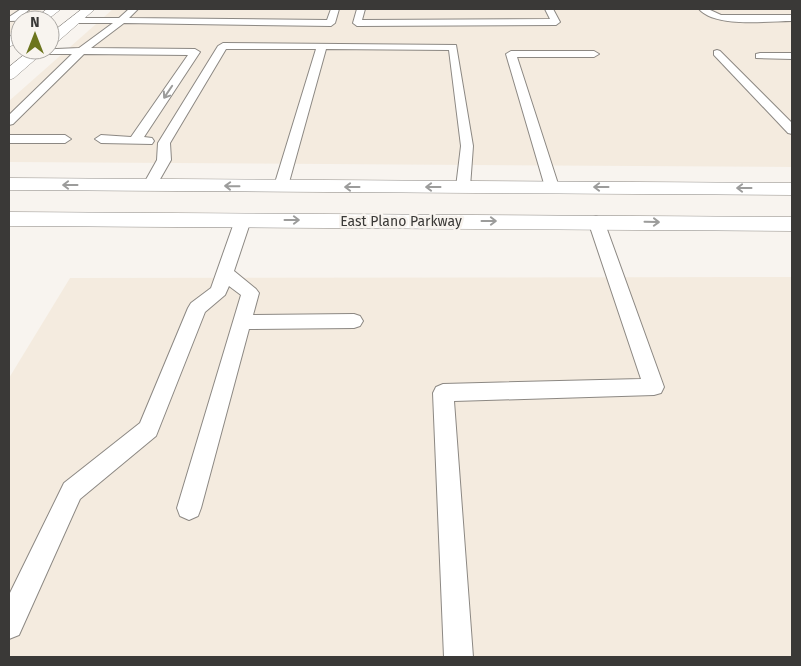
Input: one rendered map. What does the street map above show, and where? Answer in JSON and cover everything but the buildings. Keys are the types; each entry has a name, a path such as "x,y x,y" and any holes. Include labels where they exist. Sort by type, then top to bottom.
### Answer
{"main road":[{"path":"60,33 89,9"},
{"path":"60,20 75,20"},
{"path":"9,75 26,60"},
{"path":"9,184 792,188"},
{"path":"243,220 281,186"},
{"path":"552,187 596,221"},
{"name":"East Plano Parkway","path":"9,219 596,221 792,224"}],"lane":[{"path":"9,120 82,51 134,9"},
{"path":"220,23 229,9"},
{"path":"75,20 332,23 336,9"},
{"path":"361,9 357,23 556,22 549,9"},
{"path":"703,9 711,15 720,18 792,18"},
{"path":"150,185 164,160 164,142 223,46 322,46 454,47 467,146 463,187"},
{"path":"281,186 322,46"},
{"path":"60,50 195,52 136,139"},
{"path":"717,53 792,130"},
{"path":"552,187 511,54 594,54"},
{"path":"760,56 792,56"},
{"path":"9,139 65,139"},
{"path":"101,139 136,139 164,142"},
{"path":"9,625 72,491 148,429 197,308 218,291 243,220"},
{"path":"458,657 443,393 654,387 596,221"},
{"path":"189,508 250,293 225,272"},
{"path":"242,322 354,321"}],"shaded area":[{"path":"9,9 43,9 10,10 9,34"},
{"path":"113,9 792,9 792,167 9,162 9,101 55,60 60,60 60,56"},
{"path":"792,277 792,657 9,657 9,378 70,278"}]}
